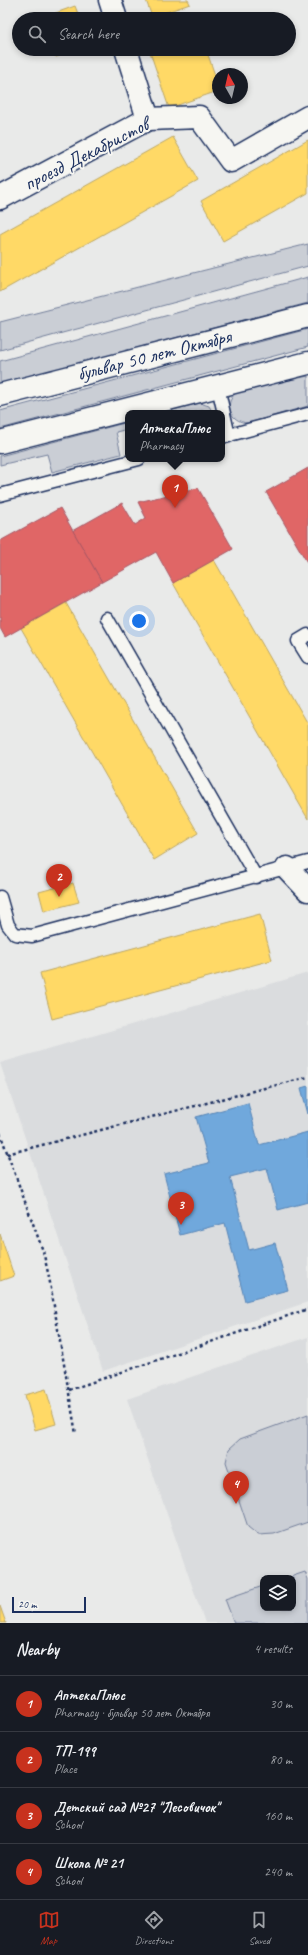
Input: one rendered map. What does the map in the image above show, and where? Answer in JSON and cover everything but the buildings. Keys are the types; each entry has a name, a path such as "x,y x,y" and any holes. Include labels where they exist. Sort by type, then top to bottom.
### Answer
{"main road":[{"path":"110,0 114,12"},
{"path":"128,56 148,119"},
{"name":"проезд Декабристов","path":"0,198 148,119 199,117 231,161 308,117"},
{"name":"бульвар 50 лет Октября","path":"0,395 308,316"},
{"path":"127,410 308,363"},
{"path":"0,442 125,410"},
{"path":"287,868 308,890"}],"lane":[{"path":"218,387 221,410"},
{"path":"225,436 308,414"},
{"path":"0,495 127,462"},
{"path":"107,618 256,877"},
{"path":"308,635 298,641 308,657"},
{"path":"0,897 1,911 8,925 15,934 32,936 308,862"}],"path":[{"path":"8,1154 308,1077"},
{"path":"0,1133 44,1257 49,1276 76,1434"},
{"path":"69,1390 308,1309"}],"shaded area":[{"path":"308,244 308,266 0,350 0,322"},
{"path":"308,277 308,303 0,384 0,361"},
{"path":"308,329 308,347 0,429 0,411"},
{"path":"308,376 308,406 248,423 241,422 232,415 229,405 234,395 239,391"},
{"path":"200,403 209,406 211,410 204,410 173,410"},
{"path":"125,423 125,430 116,432 121,454 52,472 47,454 0,465 0,456"},
{"path":"308,973 308,1302 103,1371 0,1063"},
{"path":"308,1337 308,1623 205,1623 127,1399"},
{"path":"308,1414 308,1522 274,1534 258,1535 248,1527 226,1462 229,1449 240,1439"},
{"path":"305,1572 308,1579 308,1623 234,1623 225,1599 260,1587 260,1611 296,1611 296,1575"}],"place":[{"name":"АптекаПлюс","path":"175,508"},
{"name":"ТП-199","path":"59,897"},
{"name":"Детский сад №27 \"Лесовичок\"","path":"181,1225"},
{"name":"Школа № 21","path":"236,1504"}]}
